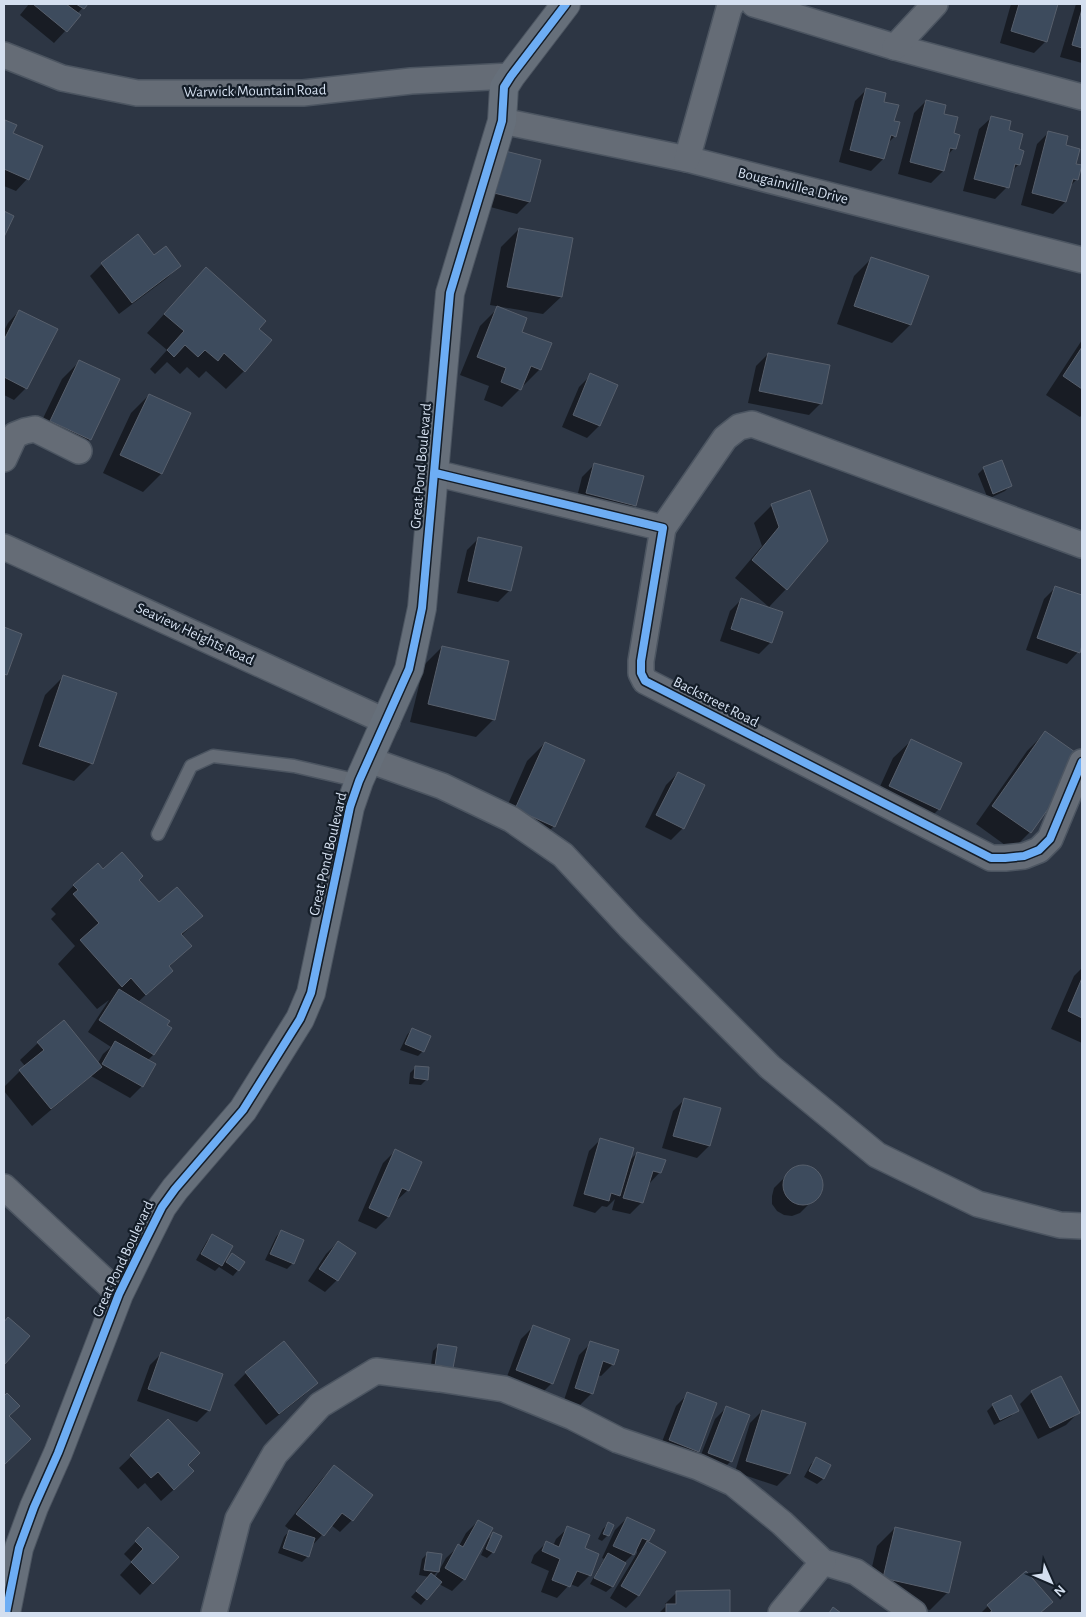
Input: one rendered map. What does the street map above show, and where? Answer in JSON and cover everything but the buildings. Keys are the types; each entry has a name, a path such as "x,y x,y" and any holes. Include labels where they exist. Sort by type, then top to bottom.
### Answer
{"street":[{"name":"Great Pond Boulevard","path":"6,1613 22,1540 34,1507 58,1453 119,1294 162,1207 194,1166 243,1110 306,1006 314,983 350,807 409,669 422,608 450,293 502,120 504,87 566,4"},
{"path":"687,159 730,5 732,4"},
{"path":"754,4 895,47 1082,97"},
{"path":"895,47 935,4"},
{"name":"Warwick Mountain Road","path":"4,55 62,78 137,93 304,92 411,81 511,76"},
{"name":"Bougainvillea Drive","path":"502,120 687,159 1082,260"},
{"path":"434,473 662,528 725,438 739,427 752,424 1082,545"},
{"path":"4,459 15,435 35,429 79,451"},
{"name":"Backstreet Road","path":"662,528 641,661 641,672 645,681 991,858 1024,856 1039,850 1050,839 1082,762"},
{"name":"Seaview Heights Road","path":"4,547 386,722"},
{"path":"364,771 442,786 511,819 563,855 630,927 770,1067 877,1155 978,1204 1060,1225 1082,1226"},
{"path":"4,1187 119,1294"},
{"path":"214,1613 238,1519 275,1454 320,1405 376,1371 504,1390 573,1417 618,1440 698,1467 733,1483 782,1522 823,1562 856,1572 914,1613"},
{"path":"782,1613 823,1562"}],"lane":[{"path":"158,834 191,766 213,756 294,766 364,771"}],"cycle path":[{"path":"6,1613 19,1548 34,1507 58,1453 119,1294 142,1247 162,1207 175,1189 243,1110 300,1019 311,993 350,807 359,781 409,669 422,608 450,293 502,121 504,87 566,4"},
{"path":"435,473 663,528 641,661 641,673 645,681 991,858 1024,856 1039,850 1050,839 1082,762"}]}
